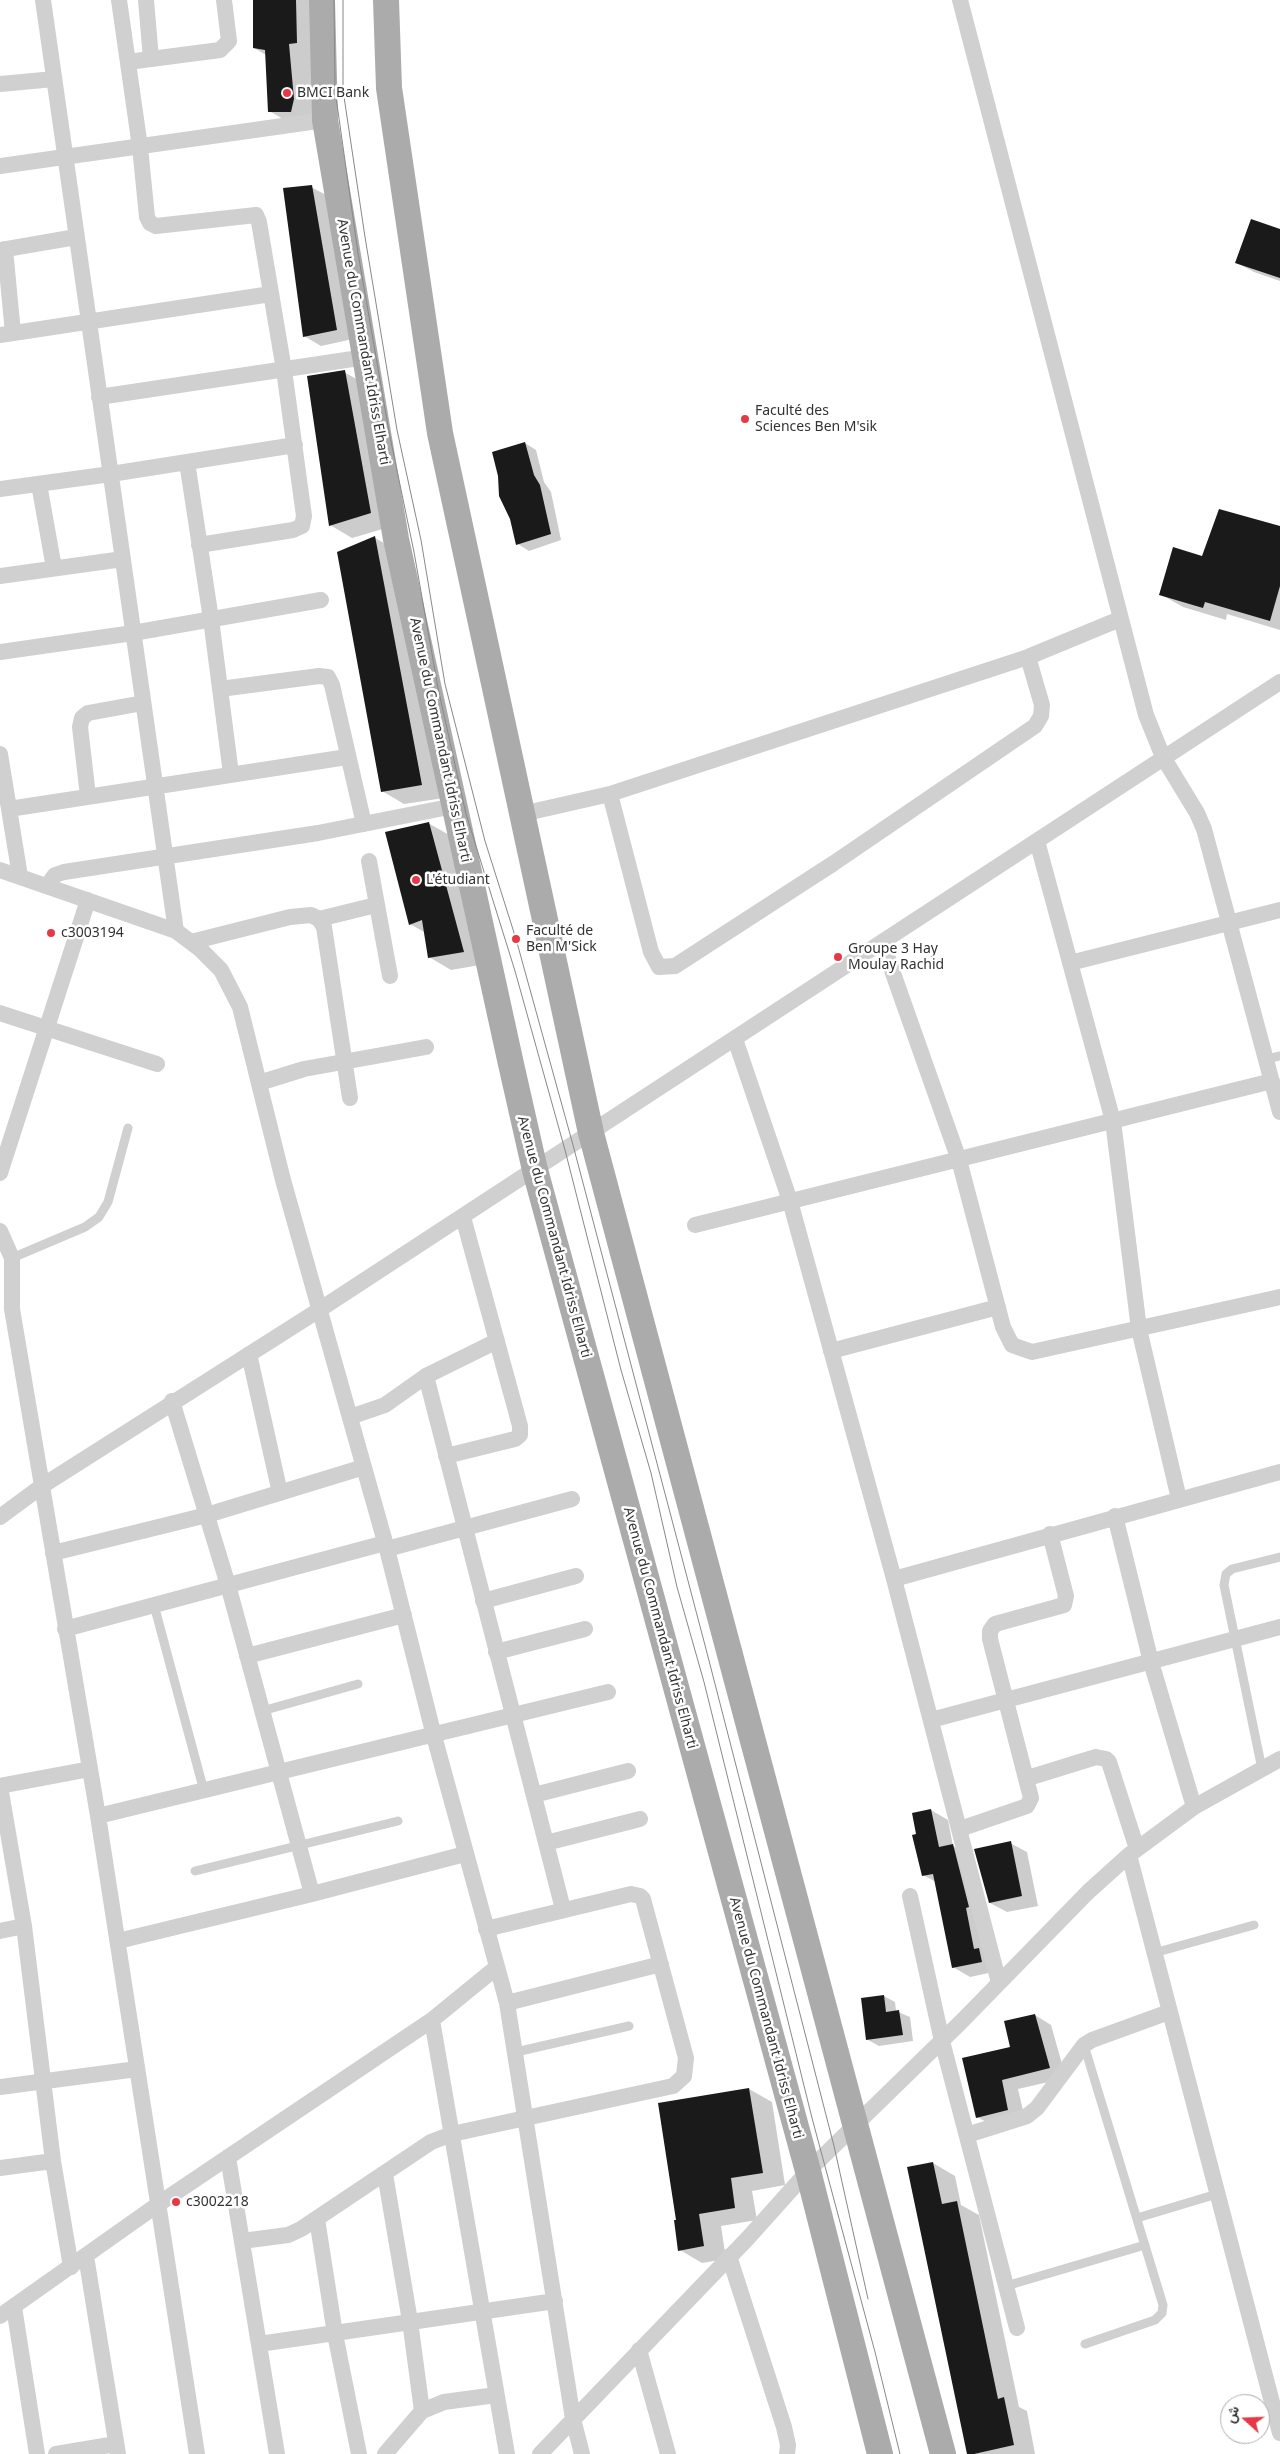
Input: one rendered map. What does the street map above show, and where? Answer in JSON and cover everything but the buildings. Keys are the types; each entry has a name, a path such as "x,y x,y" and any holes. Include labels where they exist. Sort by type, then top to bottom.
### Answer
{"main road":[{"name":"Avenue du Commandant Idriss Elharti","path":"322,0 325,120 396,539 535,1170 808,2171 880,2454"},
{"path":"386,0 390,88 440,433 591,1133 943,2454"}],"street":[{"path":"47,0 54,79 64,156 176,931"},
{"path":"119,0 140,147 147,217 150,223 156,226 256,215 259,222 284,370 304,516 302,526 293,530 199,546"},
{"path":"146,0 151,59"},
{"path":"128,62 220,50 227,45 228,27 224,0"},
{"path":"960,0 1146,715 1163,758 1197,813 1204,828 1230,923 1273,1058 1272,1082 1280,1112"},
{"path":"0,84 54,79"},
{"path":"0,166 325,120"},
{"path":"76,237 2,249 7,334 270,294"},
{"path":"99,397 366,357"},
{"path":"0,489 294,445"},
{"path":"187,462 211,620 231,774"},
{"path":"39,484 54,568"},
{"path":"0,576 123,559"},
{"path":"0,652 133,633 322,600"},
{"path":"522,814 610,794 1028,657 1120,618"},
{"path":"610,794 650,952 659,967 675,966 834,863 1035,726 1041,716 1042,705 1028,657"},
{"path":"220,689 319,676 328,677 332,685 347,757 364,824"},
{"path":"0,1518 42,1486 172,1401 320,1310 1163,758 1278,686"},
{"path":"88,796 80,727 82,718 88,713 143,704"},
{"path":"0,754 20,876"},
{"path":"9,808 347,757"},
{"path":"47,886 55,875 64,872 364,824 454,806"},
{"path":"1037,841 1114,1121 1139,1329 1179,1499"},
{"path":"369,862 390,976"},
{"path":"0,870 176,931 191,942 221,970 240,1007 283,1180 386,1546 465,1854 507,2003 527,2118 573,2420 582,2454"},
{"path":"0,1173 88,900"},
{"path":"319,919 376,905"},
{"path":"1070,963 1280,910"},
{"path":"191,942 290,917 311,915 319,919 324,927 350,1098"},
{"path":"882,942 960,1160 1003,1326 1012,1345 1032,1352 1280,1297"},
{"path":"0,1013 157,1064"},
{"path":"735,1038 790,1201 932,1720 999,1983"},
{"path":"259,1083 304,1069 426,1048"},
{"path":"695,1226 1272,1082"},
{"path":"446,1456 515,1439 520,1435 520,1426 463,1217"},
{"path":"0,1231 12,1258 6,1310 42,1486 98,1816 137,2069 160,2203 197,2454"},
{"path":"831,1351 998,1307"},
{"path":"350,1417 385,1405 426,1376 497,1341"},
{"path":"249,1354 280,1493"},
{"path":"426,1376 563,1910"},
{"path":"172,1401 228,1585 312,1894"},
{"path":"53,1553 207,1515 364,1467"},
{"path":"894,1579 1050,1534 1280,1472"},
{"path":"65,1629 228,1585 464,1528 572,1499"},
{"path":"1115,1516 1151,1662 1194,1807"},
{"path":"960,1829 1027,1806 1031,1798 1028,1778 990,1638 990,1631 995,1624 1064,1605 1066,1596 1050,1534"},
{"path":"483,1601 576,1576"},
{"path":"247,1656 404,1615"},
{"path":"932,1720 1280,1627"},
{"path":"496,1652 585,1629"},
{"path":"98,1816 434,1736 608,1692"},
{"path":"1028,1778 1096,1758 1106,1759 1109,1762 1133,1852 1154,1953 1169,2012 1280,2433"},
{"path":"540,2454 808,2171 942,2041 1088,1892 1133,1852 1194,1807 1280,1759"},
{"path":"71,2268 53,2160 24,1926 0,1786 90,1769"},
{"path":"534,1795 628,1771"},
{"path":"546,1842 640,1818"},
{"path":"118,1941 312,1894 465,1854"},
{"path":"242,2241 288,2235 317,2219 431,2142 452,2134 678,2083 686,2068 686,2058 643,1899 640,1896 631,1894 486,1929"},
{"path":"910,1896 942,2041 1017,2328"},
{"path":"0,1931 24,1926"},
{"path":"507,2003 661,1964"},
{"path":"0,2316 71,2268 160,2203 432,2020 497,1967"},
{"path":"967,2135 1027,2116 1037,2108 1084,2045 1092,2040 1169,2012"},
{"path":"432,2020 507,2454"},
{"path":"0,2087 43,2079 137,2069"},
{"path":"228,2157 277,2454"},
{"path":"0,2168 53,2160"},
{"path":"385,2174 410,2322 422,2411"},
{"path":"317,2219 335,2334 359,2454"},
{"path":"56,2454 117,2449 86,2256"},
{"path":"729,2256 784,2427 788,2446 786,2454"},
{"path":"259,2344 555,2300"},
{"path":"14,2306 37,2454"},
{"path":"639,2350 668,2454"},
{"path":"385,2454 422,2411 444,2402 496,2395"}],"lane":[{"path":"12,1258 84,1227 99,1217 108,1202 128,1128"},
{"path":"1262,1769 1224,1585 1226,1574 1232,1569 1280,1557"},
{"path":"154,1605 204,1791"},
{"path":"262,1711 358,1684"},
{"path":"195,1871 398,1821"},
{"path":"1154,1953 1254,1925"},
{"path":"516,2052 629,2026"},
{"path":"1084,2045 1163,2306 1162,2313 1155,2320 1085,2344"},
{"path":"1137,2218 1217,2194"},
{"path":"1006,2286 1145,2245"}],"tram line":[{"path":"334,0 335,90 358,253 389,432 414,552 438,688 466,814 515,971 565,1150 621,1370 651,1473 677,1587 704,1682 812,2118 875,2352 900,2454"},
{"path":"343,0 343,90 397,430 421,540 445,684 485,841 516,939 573,1145 706,1649 834,2146 868,2299"}],"place":[{"name":"BMCI Bank","path":"287,93"},
{"name":"Faculté des Sciences Ben M'sik","path":"745,419"},
{"name":"L'étudiant","path":"416,880"},
{"name":"c3003194","path":"51,933"},
{"name":"Faculté de Ben M'Sick","path":"516,939"},
{"name":"Groupe 3 Hay Moulay Rachid","path":"838,957"},
{"name":"c3002218","path":"176,2202"}]}
